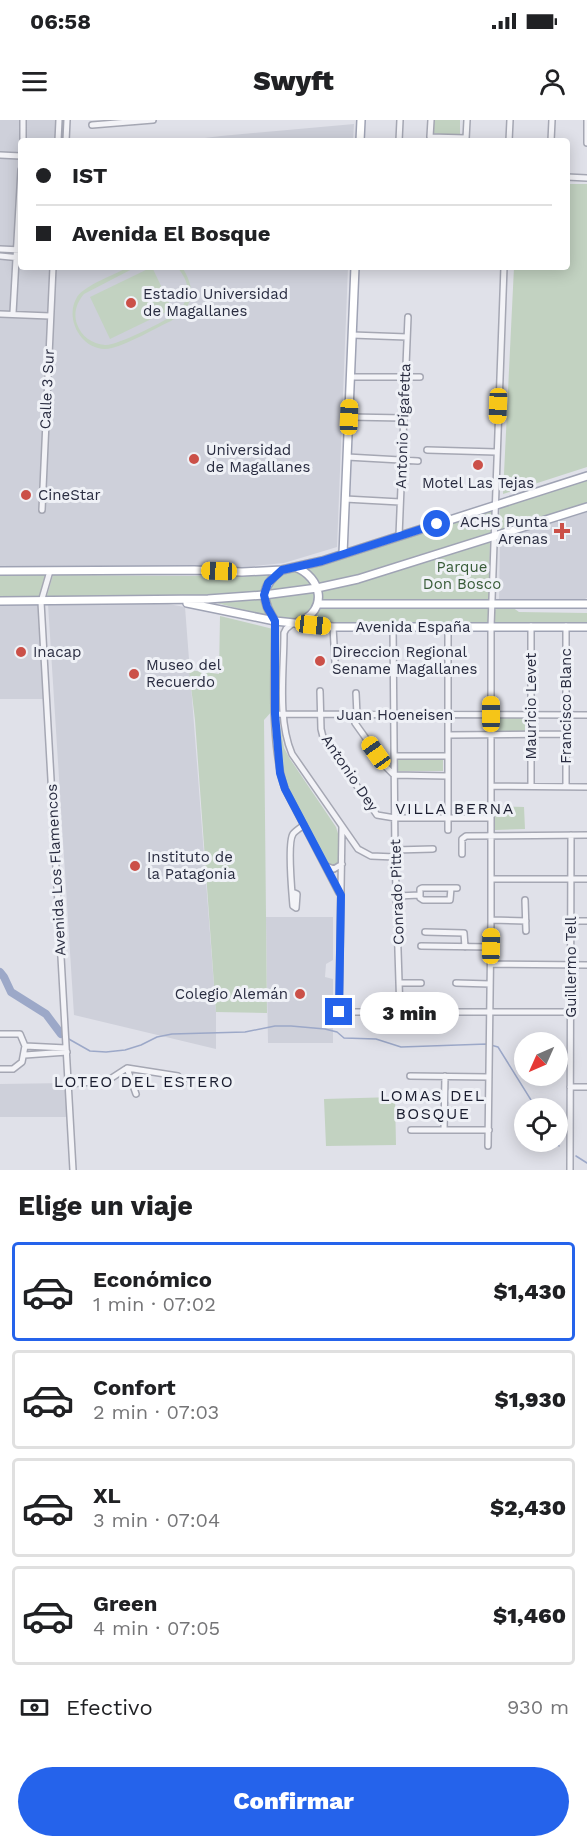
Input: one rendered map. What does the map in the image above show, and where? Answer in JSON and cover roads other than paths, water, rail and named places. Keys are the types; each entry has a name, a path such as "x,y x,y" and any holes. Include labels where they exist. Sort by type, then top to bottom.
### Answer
{"main road":[{"path":"360,138 361,120"},
{"path":"343,554 355,270"},
{"path":"0,571 242,572 282,570 343,554 587,476"},
{"path":"0,601 169,600 264,595 317,588 358,579 587,507"},
{"path":"293,623 310,616 318,603 317,588 308,574 295,567"},
{"path":"275,621 267,607 264,595 268,583 282,570"},
{"name":"Avenida España","path":"169,600 275,621 333,627 587,627"},
{"name":"Avenida España","path":"318,603 587,604"}],"street":[{"path":"22,138 24,120"},
{"path":"58,138 59,120"},
{"path":"66,138 67,120"},
{"path":"92,125 153,120"},
{"path":"399,138 400,120"},
{"path":"431,120 430,137 442,138"},
{"path":"466,138 467,120"},
{"path":"509,138 510,120"},
{"path":"551,138 552,120"},
{"path":"587,120 587,143"},
{"path":"0,155 18,156"},
{"path":"570,177 587,178"},
{"path":"0,249 18,250"},
{"path":"0,256 18,257 13,313"},
{"name":"Calle 3 Sur","path":"42,510 52,270"},
{"path":"488,1146 491,946 491,627 504,270"},
{"path":"0,314 50,316"},
{"name":"Antonio Pigafetta","path":"399,536 408,317"},
{"path":"352,335 407,337"},
{"path":"350,377 420,377"},
{"path":"349,417 404,418"},
{"path":"427,450 496,452"},
{"path":"347,457 418,461"},
{"path":"345,499 400,502"},
{"name":"Avenida Los Flamencos","path":"50,571 41,602 73,1170"},
{"path":"275,621 275,714 280,773 285,789 341,895"},
{"path":"293,623 286,628 284,633 285,738 292,754 358,849 365,853 395,857"},
{"name":"Conrado Pittet","path":"393,626 394,818 400,1014"},
{"path":"448,626 448,830"},
{"name":"Mauricio Levet","path":"531,626 531,786"},
{"name":"Francisco Blanc","path":"566,626 566,787"},
{"path":"333,627 335,662"},
{"name":"Antonio Dey","path":"320,691 323,737 377,815 394,818 490,818"},
{"path":"356,693 355,723 394,775 447,776"},
{"name":"Juan Hoeneisen","path":"275,714 587,715"},
{"path":"448,735 566,734"},
{"path":"395,756 448,756"},
{"path":"491,786 587,787"},
{"path":"292,892 290,843 294,832 304,825"},
{"path":"342,827 339,1012 400,1014 571,1012"},
{"path":"462,854 463,837 491,834 587,835"},
{"name":"Guillermo Tell","path":"570,1170 571,835"},
{"path":"395,850 433,849"},
{"path":"326,866 334,869 342,864"},
{"path":"491,879 587,879"},
{"path":"454,888 449,900 423,900 420,895 420,889 454,888"},
{"path":"397,896 420,895"},
{"path":"525,900 526,931"},
{"path":"491,920 526,921"},
{"path":"570,921 587,921"},
{"path":"425,932 464,933 465,947"},
{"path":"434,932 435,946"},
{"path":"421,946 491,946"},
{"path":"490,964 587,965"},
{"path":"399,983 421,983"},
{"path":"456,983 490,984"},
{"path":"0,1034 20,1034 25,1046 22,1062 13,1069 0,1069"},
{"path":"25,1046 66,1048"},
{"path":"24,1055 66,1048"},
{"path":"68,1084 107,1081 127,1068 178,1076 184,1083"},
{"path":"127,1068 136,1094"},
{"path":"410,1076 489,1077"},
{"path":"444,1130 445,1077"},
{"path":"570,1087 587,1087"},
{"path":"411,1130 489,1130"}],"waterway":[{"path":"0,972 11,992 46,1014 61,1034"},
{"path":"67,1038 90,1051 106,1052 125,1050 157,1037 172,1034 245,1032 275,1026 291,1026 325,1029 337,1032 344,1038 376,1039 401,1047 487,1044 498,1047 530,1098"},
{"path":"576,1156 587,1163"}],"place":[{"name":"Estadio Universidad de Magallanes","path":"131,303"},
{"name":"Universidad de Magallanes","path":"194,459"},
{"name":"Motel Las Tejas","path":"478,465"},
{"name":"CineStar","path":"26,495"},
{"name":"ACHS Punta Arenas","path":"562,531"},
{"name":"Inacap","path":"21,652"},
{"name":"Direccion Regional Sename Magallanes","path":"320,661"},
{"name":"Museo del Recuerdo","path":"134,674"},
{"name":"Instituto de la Patagonia","path":"135,866"},
{"name":"Colegio Alemán","path":"300,994"}],"district":[{"name":"VILLA BERNA","path":"455,808"},
{"name":"LOTEO DEL ESTERO","path":"144,1081"},
{"name":"LOMAS DEL BOSQUE","path":"433,1104"}],"park label":[{"name":"Parque Don Bosco","path":"462,576"}]}
